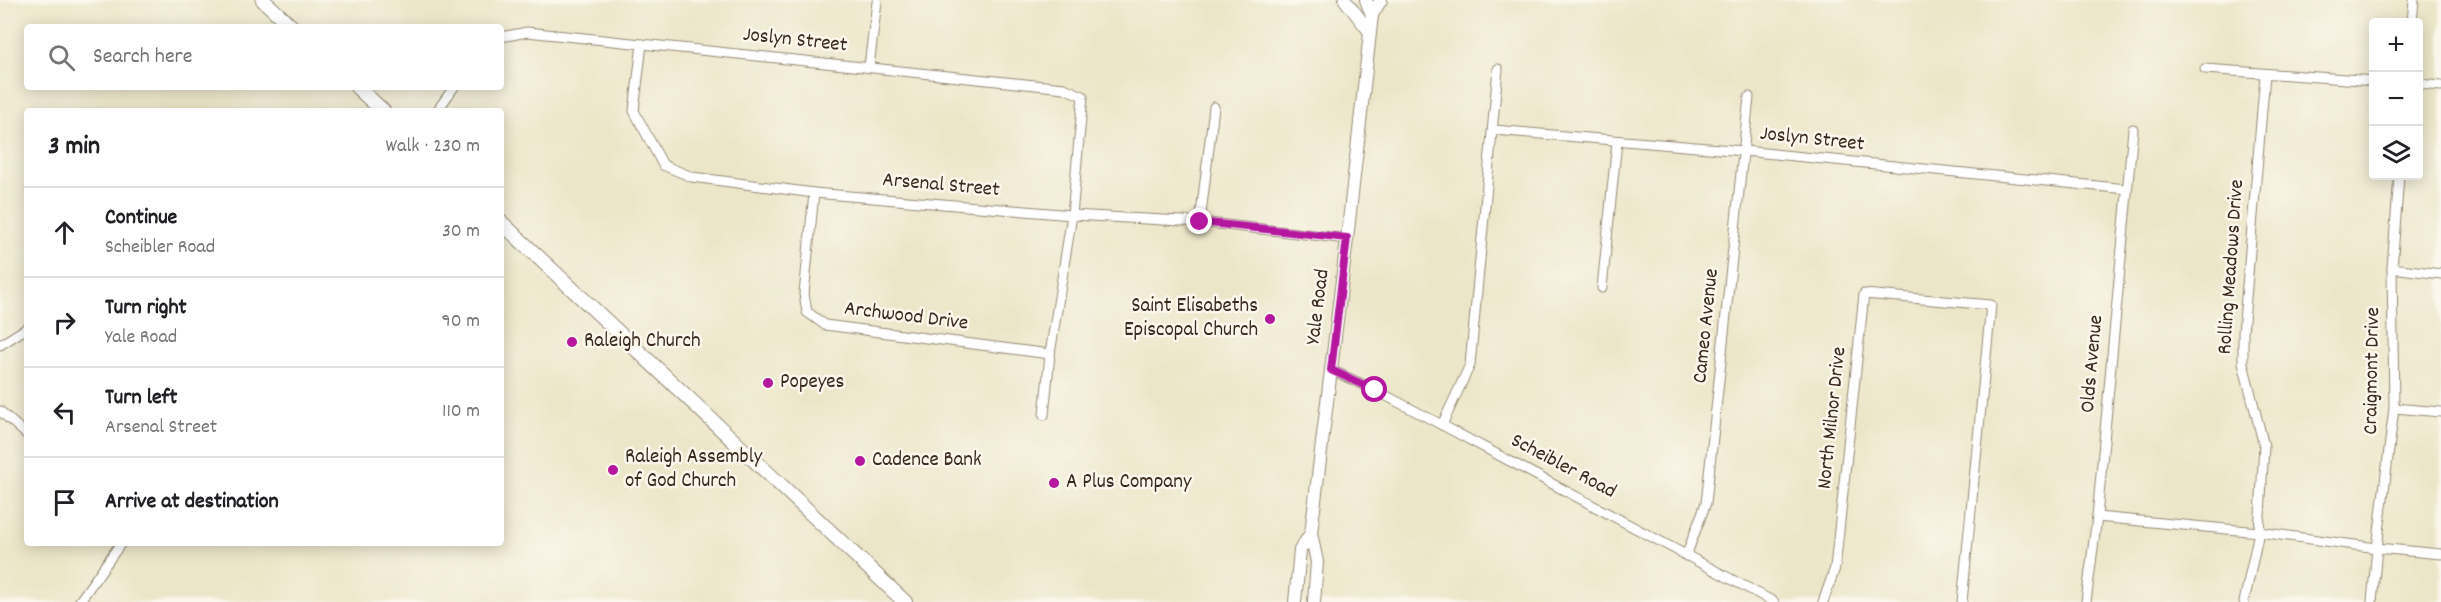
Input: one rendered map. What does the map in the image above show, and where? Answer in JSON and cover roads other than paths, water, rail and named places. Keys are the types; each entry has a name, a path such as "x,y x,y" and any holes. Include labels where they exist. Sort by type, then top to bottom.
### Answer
{"main road":[{"path":"263,0 289,24"},
{"path":"1345,0 1370,32"},
{"name":"Yale Road","path":"1366,0 1372,15"},
{"name":"Yale Road","path":"1314,602 1317,562 1311,533 1372,15 1382,0"},
{"path":"360,90 379,108"},
{"path":"504,225 905,602"},
{"name":"Yale Road","path":"1295,602 1299,550 1311,533"}],"street":[{"path":"2412,18 2414,0"},
{"path":"869,66 877,2"},
{"name":"Joslyn Street","path":"504,37 527,33 869,66 1064,88 1083,96 1072,215"},
{"name":"Arsenal Street","path":"642,44 634,111 663,165 692,177 814,193 1072,215 1200,222 1347,238"},
{"path":"1442,425 1470,365 1498,69"},
{"path":"2205,69 2369,81"},
{"name":"Rolling Meadows Drive","path":"2244,602 2259,532 2264,446 2243,363 2243,333 2265,75"},
{"path":"2423,84 2441,86"},
{"path":"439,108 452,90"},
{"name":"Cameo Avenue","path":"1686,556 1706,503 1749,97"},
{"path":"1200,222 1214,107"},
{"name":"Olds Avenue","path":"2086,602 2097,517 2133,129"},
{"name":"Joslyn Street","path":"1493,130 1744,151 2127,189"},
{"path":"1602,288 1617,141"},
{"name":"Craigmont Drive","path":"2372,602 2394,408 2392,268 2399,180"},
{"name":"Archwood Drive","path":"814,193 804,294 807,312 825,325 1050,354"},
{"path":"1044,415 1050,354 1072,215"},
{"path":"2392,268 2441,274"},
{"name":"North Milnor Drive","path":"1823,602 1835,568 1864,294 1991,305 1962,602"},
{"path":"0,345 24,330"},
{"name":"Scheibler Road","path":"1331,370 1442,425 1774,602"},
{"path":"2394,408 2441,412"},
{"path":"0,411 24,432"},
{"path":"2097,517 2259,532 2441,554"},
{"path":"80,602 119,546"}],"place":[{"name":"Saint Elisabeths Episcopal Church","path":"1270,319"},
{"name":"Raleigh Church","path":"572,342"},
{"name":"Popeyes","path":"768,383"},
{"name":"Cadence Bank","path":"860,461"},
{"name":"Raleigh Assembly of God Church","path":"613,470"},
{"name":"A Plus Company","path":"1054,483"}]}
